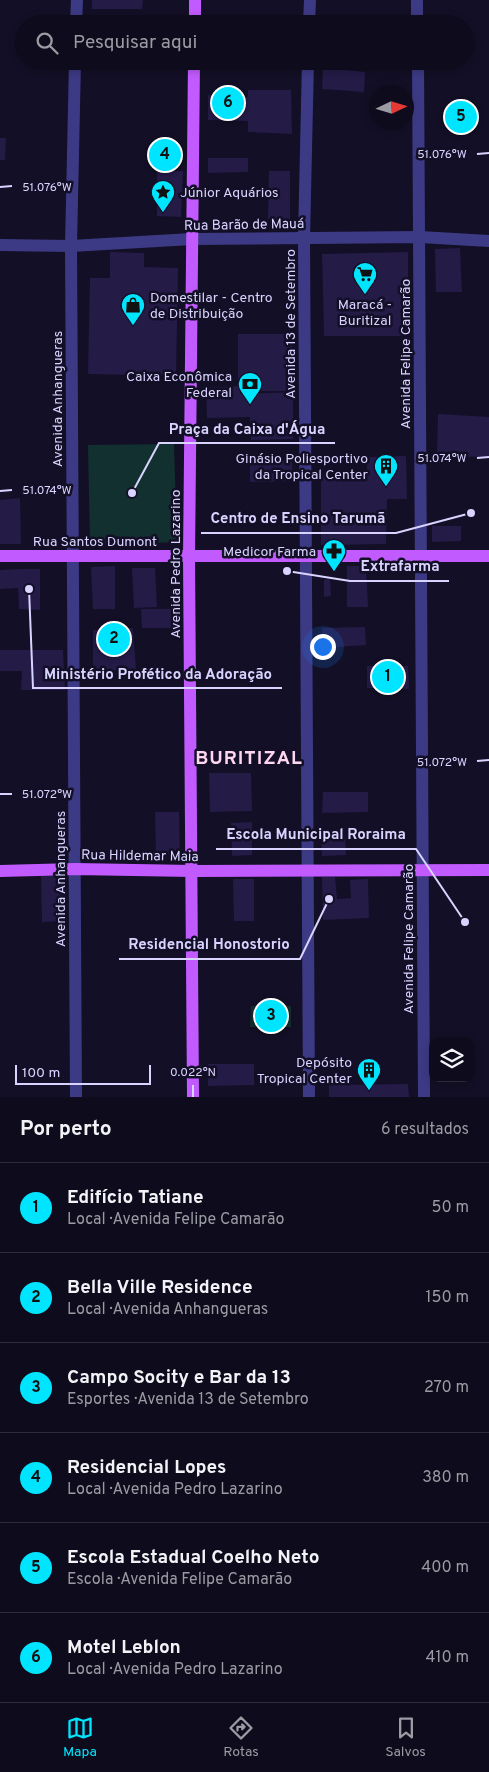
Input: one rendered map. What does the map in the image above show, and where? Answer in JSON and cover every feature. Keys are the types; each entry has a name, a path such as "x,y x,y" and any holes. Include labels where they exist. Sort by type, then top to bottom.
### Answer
{"main road":[{"path":"195,0 195,15"},
{"name":"Avenida Pedro Lazarino","path":"193,1097 193,872 189,557 194,70"},
{"name":"Rua Santos Dumont","path":"0,556 489,556"},
{"name":"Rua Hildemar Maia","path":"0,871 75,869 193,872 489,870"}],"street":[{"path":"76,15 77,0"},
{"path":"309,15 310,0"},
{"path":"417,0 417,15"},
{"name":"Avenida Anhangueras","path":"76,70 71,246 76,1097"},
{"name":"Avenida 13 de Setembro","path":"308,70 304,238 309,1097"},
{"name":"Avenida Felipe Camarão","path":"418,70 424,1097"},
{"name":"Rua Barão de Mauá","path":"0,245 71,246 192,239 420,237 489,241"}],"green space":[{"path":"174,444 177,542 90,545 88,445"},
{"path":"251,1006 291,1006 291,1027 250,1027"}],"building":[{"path":"92,0 143,0 142,9 92,9"},
{"path":"323,70 365,72 364,92 322,89"},
{"path":"248,90 291,90 292,134 248,132 248,121 208,120 208,95 248,97"},
{"path":"0,138 6,138 5,160 0,160"},
{"path":"151,149 178,149 178,160 152,160"},
{"path":"208,158 248,158 248,172 208,173"},
{"path":"157,171 183,171 181,217 157,216"},
{"path":"269,171 290,171 290,220 268,219"},
{"path":"460,248 462,292 436,292 435,249"},
{"name":"Domestilar - Centro de Distribuição","path":"110,252 144,253 144,267 178,268 176,376 88,374 90,278 110,278"},
{"name":"Maracá - Buritizal","path":"408,252 408,336 324,336 322,254"},
{"path":"238,334 292,334 292,391 240,391 240,394 293,392 293,439 251,440 250,417 207,418 206,388 238,386"},
{"path":"438,414 489,417 489,457 437,456"},
{"path":"406,456 407,499 387,499 386,544 321,545 321,476 367,476 367,457"},
{"path":"292,460 293,481 250,482 250,461"},
{"path":"20,498 21,544 0,544 0,500"},
{"path":"432,526 461,526 461,541 432,542"},
{"path":"115,566 115,609 93,609 91,567"},
{"path":"347,566 366,566 368,607 347,607"},
{"path":"132,568 155,568 157,607 134,608"},
{"path":"40,569 40,610 19,609 18,588 0,589 0,570"},
{"path":"330,579 331,596 324,597 324,580"},
{"path":"141,609 177,609 177,628 142,628"},
{"path":"365,627 366,645 323,648 322,628"},
{"path":"133,628 136,670 93,671 93,630"},
{"path":"0,650 63,650 65,690 21,690 22,671 0,671"},
{"path":"367,666 408,666 409,689 367,688"},
{"path":"209,773 251,773 252,811 210,812"},
{"path":"323,792 368,792 368,812 322,813"},
{"path":"155,812 179,812 180,855 156,855"},
{"path":"252,822 252,855 232,856 231,823"},
{"path":"345,830 346,855 322,856 321,831"},
{"path":"41,876 66,876 67,921 42,922"},
{"path":"322,877 335,877 337,899 351,898 350,880 368,879 369,918 323,920"},
{"path":"233,879 254,879 254,921 234,921"},
{"path":"208,1064 254,1064 254,1085 208,1086"},
{"name":"Depósito Tropical Center","path":"408,1084 409,1097 329,1097 329,1085"}],"place":[{"name":"Motel Leblon","path":"228,103"},
{"name":"Escola Estadual Coelho Neto","path":"461,117"},
{"name":"Residencial Lopes","path":"165,155"},
{"name":"Júnior Aquários","path":"163,213"},
{"name":"Maracá - Buritizal","path":"365,295"},
{"name":"Domestilar - Centro de Distribuição","path":"133,326"},
{"name":"Caixa Econômica Federal","path":"250,405"},
{"name":"Ginásio Poliesportivo da Tropical Center","path":"386,487"},
{"name":"Praça da Caixa d'Água","path":"132,493"},
{"name":"Centro de Ensino Tarumã","path":"471,513"},
{"name":"Extrafarma","path":"287,571"},
{"name":"Medicor Farma","path":"334,572"},
{"name":"Ministério Profético da Adoração","path":"29,589"},
{"name":"Bella Ville Residence","path":"114,639"},
{"name":"Edifício Tatiane","path":"388,677"},
{"name":"Residencial Honostorio","path":"329,899"},
{"name":"Escola Municipal Roraima","path":"465,922"},
{"name":"Campo Socity e Bar da 13","path":"271,1016"},
{"name":"Depósito Tropical Center","path":"369,1091"}],"district":[{"name":"BURITIZAL","path":"249,757"}]}
